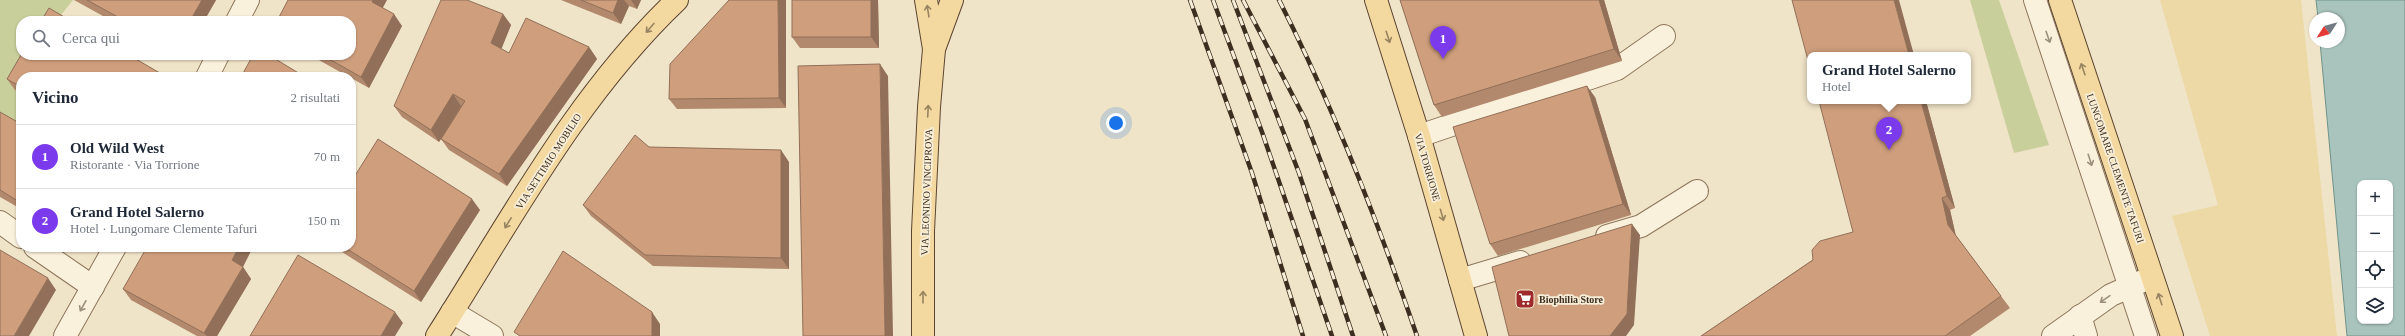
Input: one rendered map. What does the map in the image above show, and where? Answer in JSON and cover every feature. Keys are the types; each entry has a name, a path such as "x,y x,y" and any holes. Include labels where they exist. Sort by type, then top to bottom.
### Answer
{"main road":[{"name":"VIA SETTIMIO MOBILIO","path":"437,336 563,135 600,86 656,20 677,0"},
{"name":"VIA LEONINO VINCIPROVA","path":"923,336 923,231 929,107 934,49 926,0"},
{"name":"VIA LEONINO VINCIPROVA","path":"934,49 952,0"},
{"name":"VIA TORRIONE","path":"1376,0 1419,136 1476,336"},
{"name":"LUNGOMARE CLEMENTE TAFURI","path":"2060,0 2172,336"}],"street":[{"path":"240,16 248,0"},
{"path":"2036,0 2131,286 2146,336"},
{"path":"1419,136 1616,69 1664,36"},
{"path":"210,72 216,60"},
{"path":"1590,241 1641,226 1697,191"},
{"path":"0,222 16,233"},
{"path":"42,252 93,287"},
{"path":"66,336 112,252"},
{"path":"1460,280 1539,256"},
{"path":"2053,336 2083,326 2111,295 2153,277"},
{"path":"452,312 492,336"}],"green space":[{"path":"0,0 73,0 60,16 16,16 16,60 33,60 24,72 16,72 16,132 0,134"},
{"path":"1970,0 1999,0 2049,145 2014,153"}],"sand":[{"path":"2160,0 2301,0 2337,336 2210,336 2172,216 2218,205"}],"water":[{"path":"2316,0 2405,0 2405,336 2347,336 2321,48 2345,48 2345,12 2317,12"}],"building":[{"path":"87,0 202,0 193,16 116,16"},
{"path":"288,0 373,0 372,2 394,14 361,77 356,74 356,72 352,72 331,60 356,60 356,16 280,16"},
{"path":"441,0 467,0 503,14 491,43 509,53 526,18 589,47 499,174 441,139 465,101 453,94 431,130 394,106"},
{"path":"581,0 618,0 613,13"},
{"path":"729,0 778,0 779,98 669,99 670,64"},
{"path":"792,0 871,0 871,37 792,37"},
{"path":"1400,0 1599,0 1614,49 1434,105"},
{"path":"1792,0 1894,0 1908,52 1807,52 1807,57"},
{"path":"49,8 63,16 44,16"},
{"path":"18,60 138,60 158,72 16,72 16,84 7,79"},
{"path":"250,60 277,60 297,72 244,72"},
{"path":"880,64 885,336 803,336 798,66"},
{"path":"1587,86 1623,204 1490,244 1453,127"},
{"path":"1820,104 1922,104 1947,196 1942,198 1948,225 2001,296 1945,336 1701,336 1813,260 1812,250 1820,241 1853,232"},
{"path":"0,112 16,121 16,200 0,190"},
{"path":"635,135 649,147 781,150 781,258 645,255 583,205"},
{"path":"378,139 472,199 414,291 352,252 356,252 356,174"},
{"path":"1632,224 1627,314 1610,336 1509,336 1492,267"},
{"path":"0,250 48,278 14,336 0,336"},
{"path":"563,251 652,312 652,336 520,336 514,332"},
{"path":"144,252 236,252 232,260 243,267 204,333 123,289"},
{"path":"298,255 395,312 381,336 250,336"}],"railway":[{"path":"1190,0 1252,173 1303,336"},
{"path":"1213,0 1262,132 1332,336"},
{"path":"1233,0 1299,173 1353,336"},
{"path":"1243,0 1305,119 1386,336"},
{"path":"1279,0 1337,124 1371,208 1417,336"}],"place":[{"name":"Old Wild West","path":"1443,59"},
{"name":"Grand Hotel Salerno","path":"1889,150"},
{"name":"Biophilia Store","path":"1525,299"}]}
